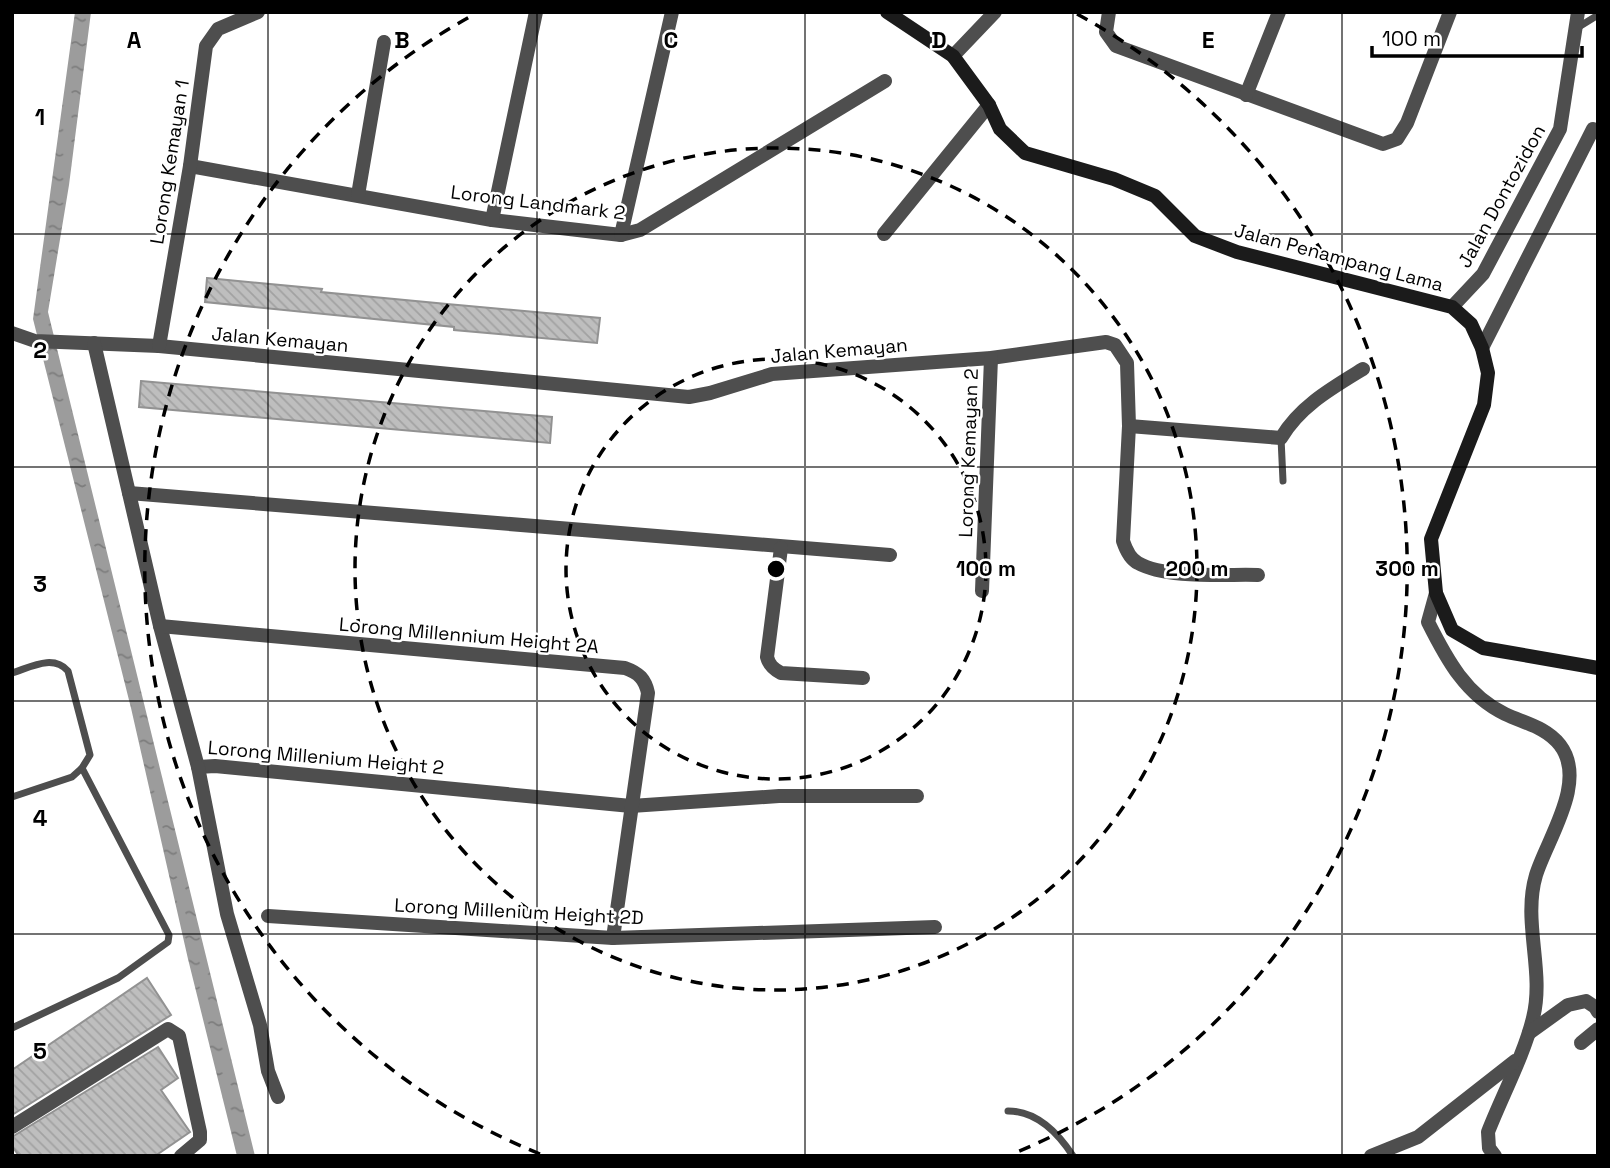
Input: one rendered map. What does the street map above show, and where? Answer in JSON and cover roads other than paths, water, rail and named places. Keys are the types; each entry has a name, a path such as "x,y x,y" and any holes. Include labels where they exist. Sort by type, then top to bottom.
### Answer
{"main road":[{"name":"Jalan Penampang Lama","path":"887,12 953,56 989,105 1000,129 1025,153 1114,179 1155,195 1195,236 1237,252 1452,307 1471,324 1482,348 1488,373 1483,405 1431,540 1436,593 1452,630 1483,648 1598,668"}],"street":[{"name":"Lorong Kemayan 1","path":"159,346 190,166 206,46 218,29 258,12"},
{"path":"492,220 536,12"},
{"path":"621,235 672,12"},
{"path":"953,56 995,12"},
{"path":"1110,12 1106,32 1116,46 1246,96 1383,144 1397,139 1407,123 1450,12"},
{"path":"1246,96 1279,12"},
{"name":"Jalan Dontozidon","path":"1452,307 1483,274 1560,129 1578,12"},
{"path":"358,195 384,42"},
{"name":"Lorong Landmark 2","path":"190,166 492,220 621,235 640,230 885,81"},
{"path":"884,234 989,105"},
{"path":"1482,348 1593,129"},
{"name":"Jalan Kemayan","path":"12,333 35,341 159,346 689,397 772,374 991,358 1106,342 1115,345 1127,363 1129,426 1123,541 1126,551 1138,563 1172,573 1258,575"},
{"name":"Lorong Millenium Height 2","path":"94,343 160,626 198,767 631,806 779,796 918,796"},
{"name":"Lorong Kemayan 2","path":"982,591 991,358"},
{"path":"1129,426 1281,438 1292,421 1312,403 1363,369"},
{"path":"129,493 890,555"},
{"path":"781,548 767,657 769,663 780,673 863,678"},
{"path":"1436,593 1428,622 1450,664 1476,696 1506,714 1531,723 1559,744 1566,755 1570,787 1536,874 1532,892 1538,995 1529,1033 1488,1132 1489,1148 1495,1156"},
{"name":"Lorong Millennium Height 2A","path":"160,626 635,671 646,684 649,693 631,806"},
{"path":"198,767 227,914 260,1026 268,1071 278,1097"},
{"path":"613,938 631,806"},
{"name":"Lorong Millenium Height 2D","path":"268,916 613,938 935,927"},
{"path":"1529,1033 1568,1005 1586,1001 1598,1012"},
{"path":"12,1127 168,1029 179,1036 200,1132 200,1140 181,1156"},
{"path":"1581,1043 1598,1029"},
{"path":"1371,1156 1418,1137 1518,1059"}],"lane":[{"path":"1577,28 1598,15"},
{"path":"1281,438 1283,481"},
{"path":"12,673 48,661 61,663 68,671 90,755 72,777 12,797"},
{"path":"12,1028 118,978 168,942 169,935 82,768"},
{"path":"1008,1111 1028,1114 1053,1129 1073,1156"}],"water":[{"path":"75,12 91,12 69,185 48,312 255,1156 237,1156 188,959 131,708 33,319"}]}
